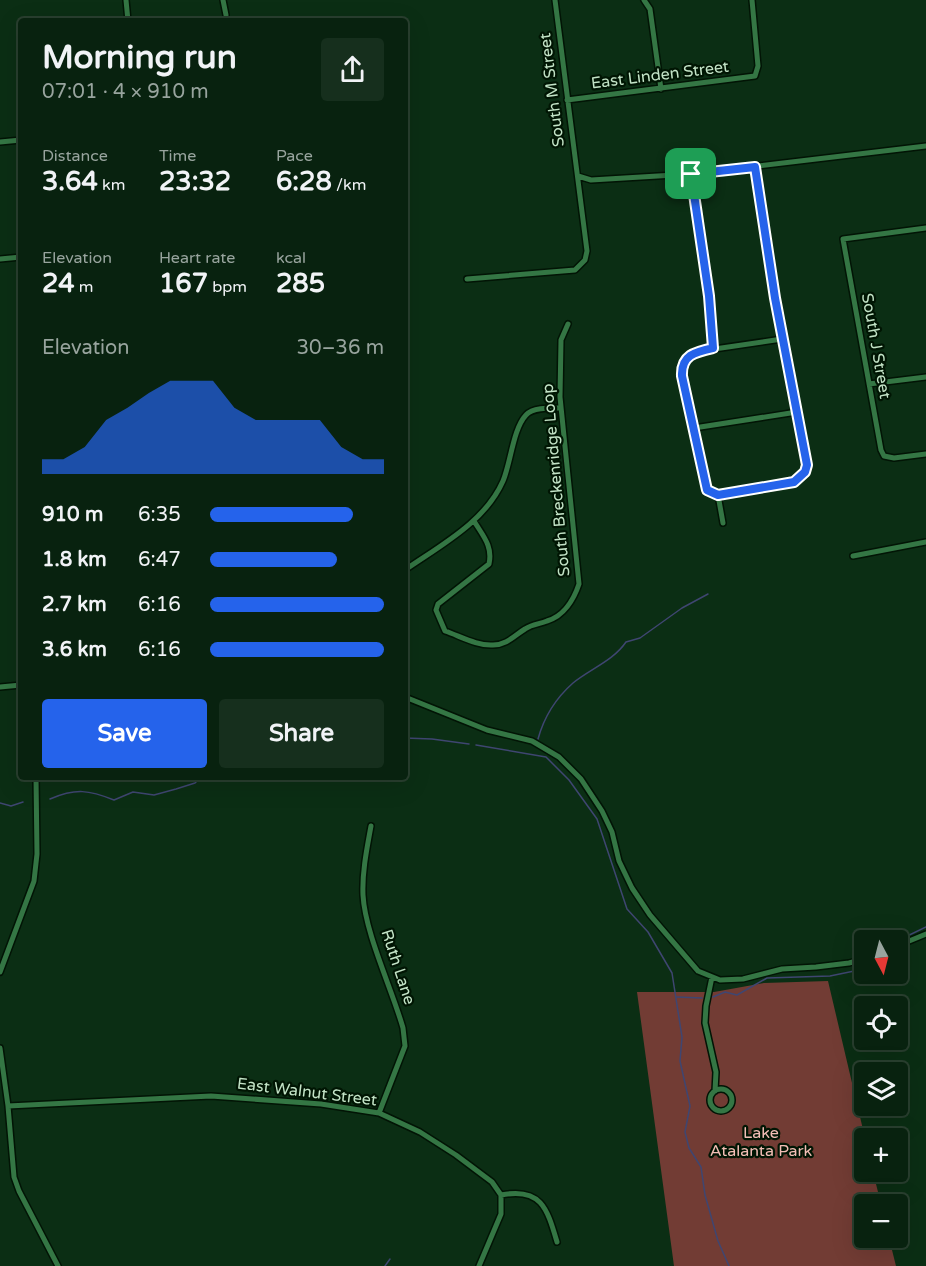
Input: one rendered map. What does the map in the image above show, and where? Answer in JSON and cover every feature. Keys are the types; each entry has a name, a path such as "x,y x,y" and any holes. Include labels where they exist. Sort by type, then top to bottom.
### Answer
{"street":[{"path":"126,0 128,18"},
{"path":"223,0 226,15"},
{"name":"South M Street","path":"467,279 567,271 580,266 587,251 578,176 574,165 555,0"},
{"path":"644,0 650,9 661,89"},
{"name":"East Linden Street","path":"567,100 755,76 758,66 752,0"},
{"path":"0,142 18,140"},
{"path":"578,176 591,180 691,174 926,146"},
{"path":"755,167 782,339 807,465 805,472 794,482 718,495 707,490 682,376 683,364 686,358 694,352 782,339"},
{"path":"691,174 709,296 713,348"},
{"name":"South J Street","path":"926,228 843,239 881,450 884,456 894,458 926,454"},
{"path":"0,259 18,257"},
{"name":"South Breckenridge Loop","path":"474,521 489,545 491,554 489,564 438,604 436,610 445,631 484,645 496,645 514,638 531,626 550,621 565,609 574,598 579,584 561,408 561,340 568,324"},
{"path":"869,384 926,377"},
{"path":"408,568 486,510 499,490 509,466 517,432 526,414 532,411 561,408"},
{"path":"694,428 797,412"},
{"path":"718,495 723,524"},
{"path":"853,556 926,543"},
{"path":"0,687 18,685"},
{"path":"408,697 440,713 487,730 532,741 558,757 581,779 602,811 612,832 619,861 632,888 650,915 698,971 712,977 743,980 782,969 816,968 854,962"},
{"path":"0,972 34,881 37,854 36,780"},
{"name":"Ruth Lane","path":"371,826 365,860 363,896 368,921 403,1028 405,1046 379,1113"},
{"path":"908,941 926,934"},
{"path":"712,977 705,1023 716,1072 715,1091 710,1100 712,1107 721,1112 728,1109 732,1103 731,1096 726,1090 715,1091"},
{"path":"0,1048 16,1184 58,1266"},
{"name":"East Walnut Street","path":"8,1106 211,1096 312,1103 379,1113 420,1132 456,1155 492,1182 501,1195"},
{"path":"479,1266 501,1215 501,1195 516,1192 537,1198 547,1209 557,1242"}],"green space":[{"name":"Lake Atalanta Park","path":"828,981 854,1091 854,1116 860,1116 863,1128 854,1128 854,1182 876,1182 878,1194 854,1194 854,1248 892,1248 896,1266 674,1266 637,992 714,992 764,983"}],"waterway":[{"path":"538,739 551,708 573,683 608,660 626,642 640,638 682,608 708,594"},
{"path":"408,738 469,744"},
{"path":"476,745 546,757 569,780 597,819 627,909 648,932 672,973 682,1037 680,1061 690,1106 685,1132 689,1148 701,1167 705,1195 718,1241 729,1266"},
{"path":"50,799 75,792 90,792 114,800 133,792 154,795 195,783 198,780"},
{"path":"0,803 11,806 23,802"},
{"path":"908,936 926,927"},
{"path":"713,997 725,992 737,995 767,978 830,976 854,971"},
{"path":"677,997 702,998"},
{"path":"385,1266 390,1259"}],"route":[{"path":"755,167 775,298 807,465 805,472 794,482 718,495 707,490 682,376 686,358 694,352 713,348 709,296 691,174 755,167"}]}
